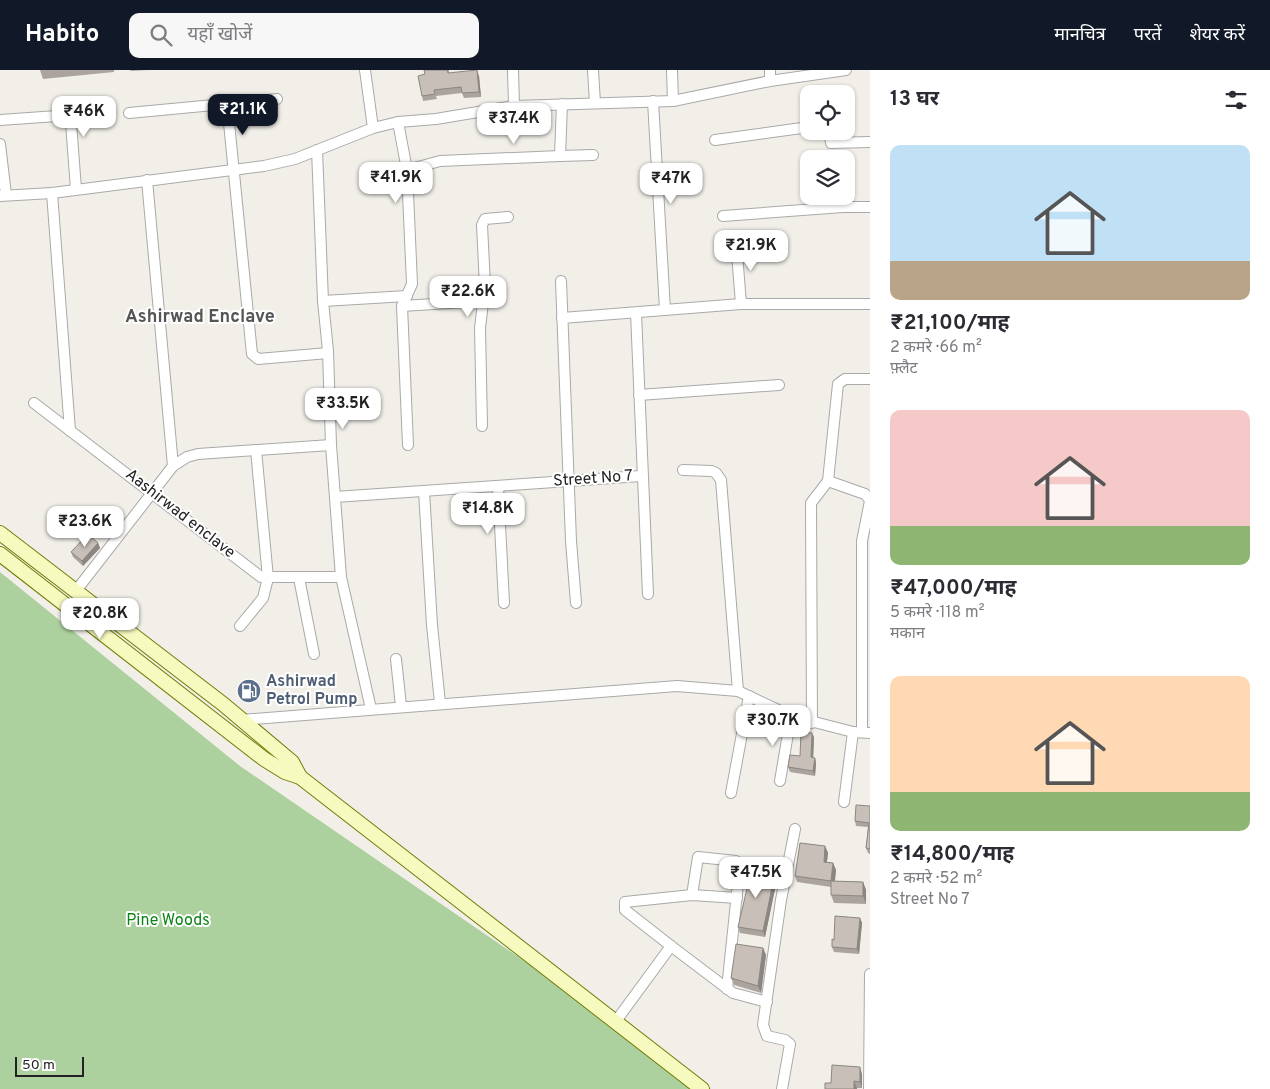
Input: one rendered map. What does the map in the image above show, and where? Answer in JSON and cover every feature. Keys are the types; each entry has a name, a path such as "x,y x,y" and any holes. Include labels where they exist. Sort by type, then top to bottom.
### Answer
{"main road":[{"path":"0,532 241,720 292,762 300,777"},
{"path":"0,545 218,711 300,777 702,1089"},
{"path":"0,554 264,759 285,772 300,777"}],"street":[{"path":"366,70 373,128"},
{"path":"512,70 514,106"},
{"path":"593,70 595,103"},
{"path":"672,70 673,101"},
{"path":"770,70 770,81"},
{"path":"0,144 3,196 52,192 233,171 278,163 373,128 398,122 436,119 514,106 673,101 770,81 846,70"},
{"path":"128,114 277,99"},
{"path":"653,101 665,310"},
{"path":"227,103 252,354 258,359 328,353"},
{"path":"560,156 562,104"},
{"path":"0,120 57,116 68,118 71,123 76,189"},
{"path":"398,122 407,170 412,284 402,306 408,445"},
{"path":"715,140 800,128"},
{"path":"830,140 831,143 870,142"},
{"path":"317,150 331,445 341,577 371,709"},
{"path":"407,170 440,161 593,155"},
{"path":"147,180 173,466"},
{"path":"52,192 70,431"},
{"path":"723,216 843,207 870,207"},
{"path":"482,426 480,328 485,286 483,222 489,217 508,217"},
{"path":"736,241 741,304"},
{"path":"561,281 571,541 576,603"},
{"path":"323,301 407,296"},
{"path":"402,306 482,301"},
{"path":"562,318 741,304 870,304"},
{"path":"636,313 641,476 648,594"},
{"path":"812,722 810,509 813,498 828,481 838,384 845,379 870,379"},
{"path":"639,395 779,385"},
{"name":"Aashirwad enclave","path":"34,403 154,493 255,573 268,578 341,577"},
{"path":"75,592 154,493 173,466 187,457 198,454 331,445"},
{"path":"240,626 263,598 268,578 256,450"},
{"path":"683,470 716,472 721,480 738,691"},
{"name":"Street No 7","path":"335,496 641,476"},
{"path":"828,481 865,494 870,500 862,541 862,732 844,802"},
{"path":"498,486 504,603"},
{"path":"424,491 432,625 440,703"},
{"path":"299,578 314,654"},
{"path":"396,659 401,706"},
{"path":"241,720 401,706 677,686 738,691 791,716 862,732"},
{"path":"731,793 749,696"},
{"path":"780,781 791,716"},
{"path":"782,1089 790,1044 785,1040 764,1034 763,1025 781,900 795,829"},
{"path":"692,895 697,859 702,856 736,861 740,864 726,989"},
{"path":"737,898 692,895 625,902 625,910 726,989 744,997 767,1002"},
{"path":"616,1021 671,946"},
{"path":"869,1089 870,974"}],"green space":[{"name":"Pine Woods","path":"0,572 240,766 711,1089 0,1089"}],"building":[{"path":"424,70 447,70 448,73 477,70 479,92 462,93 461,87 434,90 435,94 422,96 418,76 425,74"},
{"path":"88,534 98,543 82,561 71,552"},
{"path":"801,732 812,733 811,757 815,758 813,771 788,767 790,755 800,756"},
{"path":"856,805 870,806 870,849 866,848 869,823 855,821"},
{"path":"800,843 825,846 824,862 833,863 831,881 795,876"},
{"path":"751,860 764,862 762,882 773,883 763,931 738,927 749,880"},
{"path":"831,881 863,882 863,896 831,895"},
{"path":"835,916 860,918 857,949 832,947"},
{"path":"736,944 763,948 758,986 731,978"},
{"path":"832,1065 860,1067 860,1082 854,1081 854,1089 825,1089 825,1083 831,1083"}],"place":[{"name":"Ashirwad Petrol Pump","path":"249,691"}],"district":[{"name":"Ashirwad Enclave","path":"200,317"}]}
